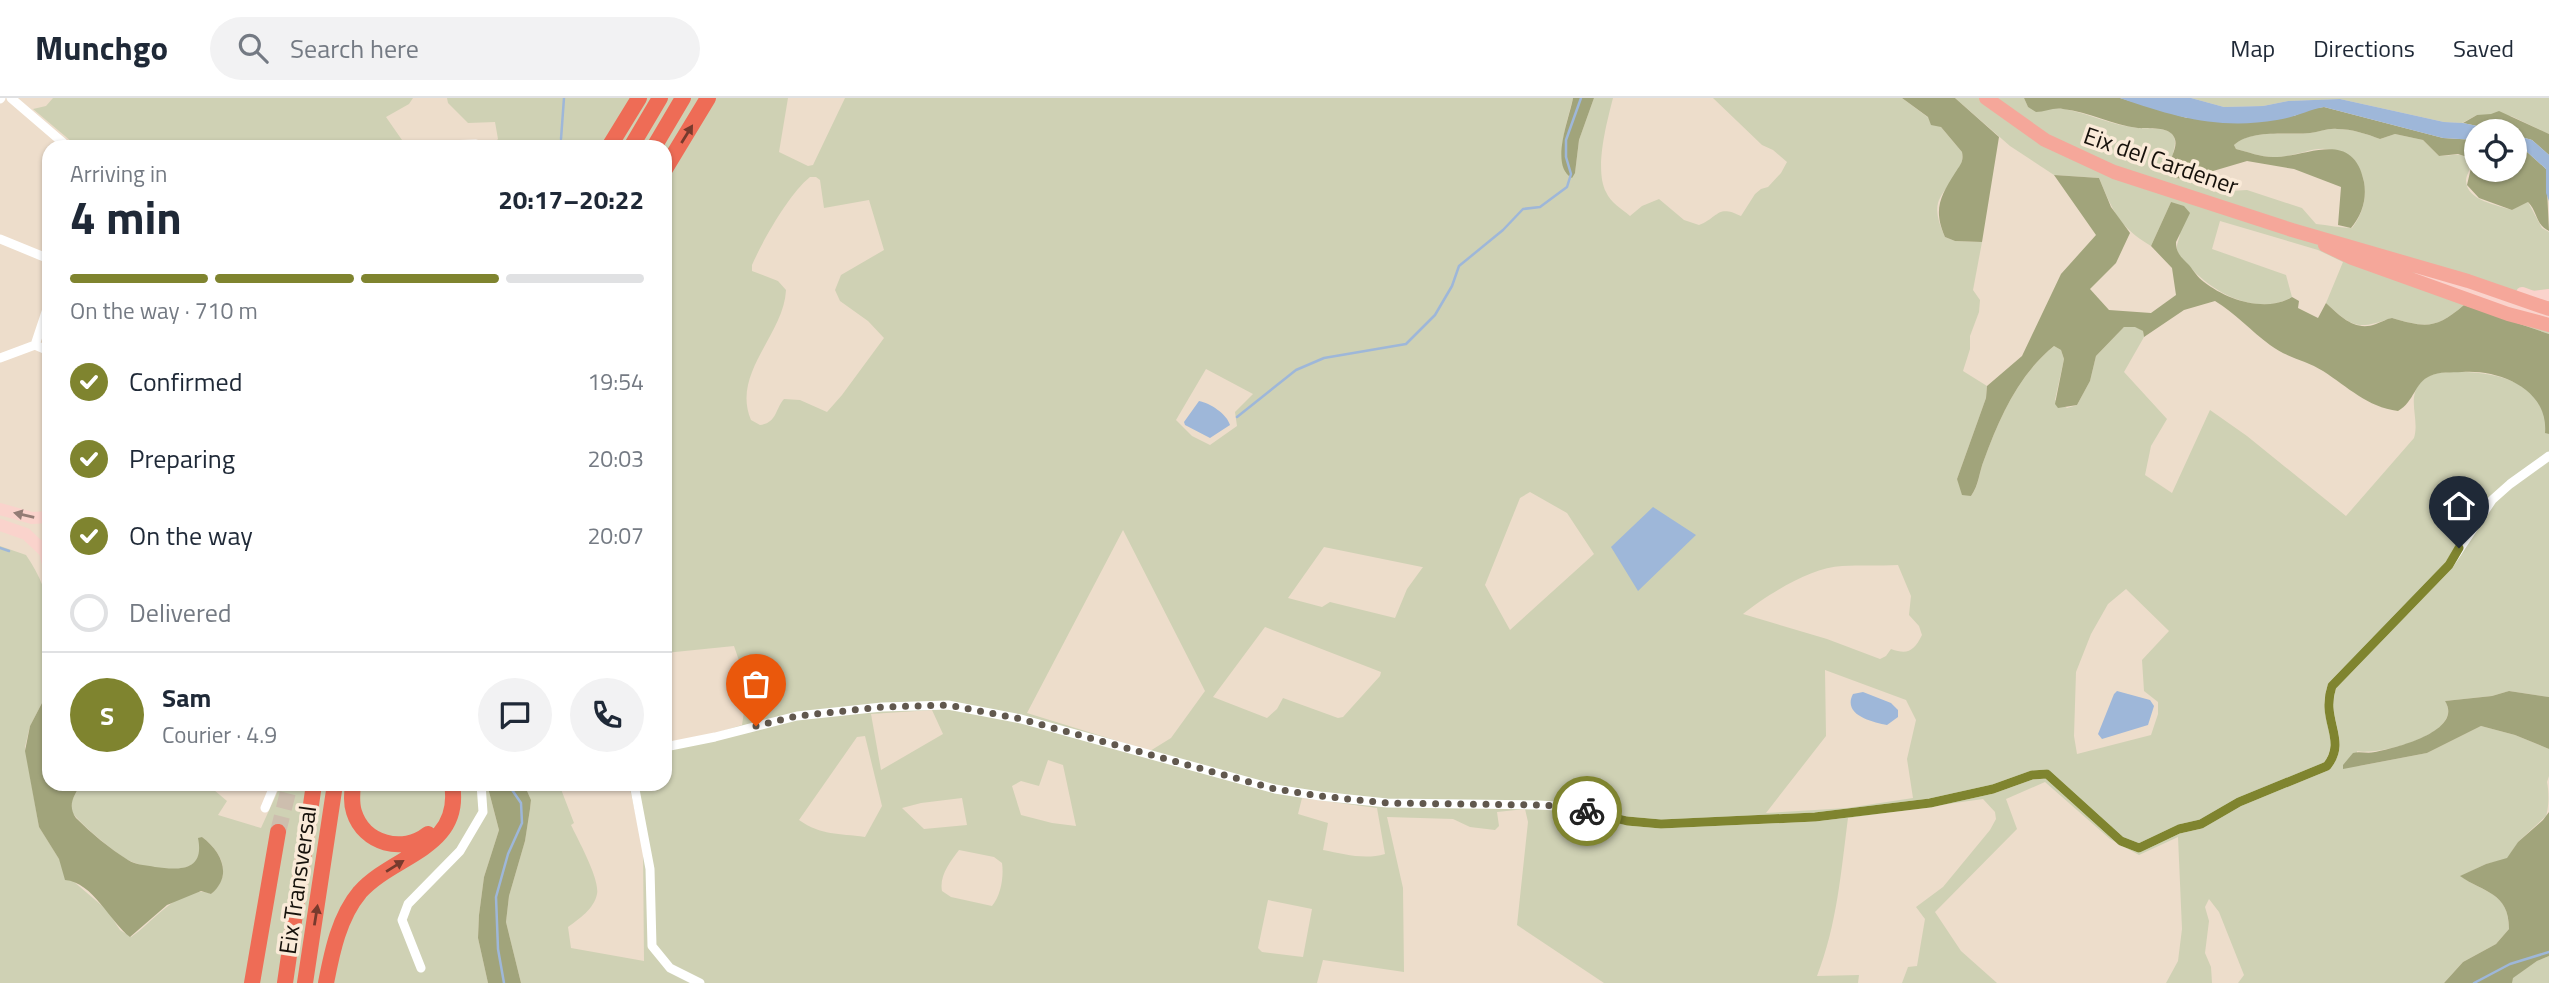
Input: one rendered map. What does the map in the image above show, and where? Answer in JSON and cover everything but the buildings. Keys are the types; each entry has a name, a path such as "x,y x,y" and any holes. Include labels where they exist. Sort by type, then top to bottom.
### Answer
{"highway":[{"path":"614,140 639,98"},
{"path":"635,140 660,98"},
{"path":"658,140 683,98"},
{"path":"672,157 708,98"},
{"name":"Eix Transversal","path":"285,983 313,791"},
{"name":"Eix Transversal","path":"305,983 334,791"},
{"path":"353,791 354,812 364,829 382,842 400,845 418,841 434,828 444,809 443,791"},
{"path":"326,983 343,919 360,892 440,835 452,812 454,791"},
{"path":"252,983 278,832"}],"main road":[{"name":"Eix del Cardener","path":"1986,98 2017,122 2073,155 2114,172 2292,230 2468,281 2549,311"},
{"name":"Eix del Cardener","path":"2292,230 2352,258 2549,326"}],"street":[{"path":"10,98 60,140"},
{"path":"2,241 42,256"},
{"path":"2412,279 2430,278 2542,314 2549,311"},
{"path":"2468,281 2496,284 2533,297 2549,295"},
{"path":"35,345 42,324"},
{"path":"0,358 35,345 42,348"},
{"path":"672,746 797,716 882,707 948,705 1021,719 1275,789 1387,803 1563,806 1627,821 1661,824 1815,817 1930,803 1993,789 2032,775 2047,774 2121,841 2139,848 2179,829 2201,824 2239,802 2327,766 2335,756 2336,742 2328,715 2327,700 2332,686 2449,565 2492,500 2549,456"},
{"path":"0,509 33,518 42,517"},
{"path":"0,525 33,539 42,549"},
{"path":"265,808 272,791"},
{"path":"421,968 402,920 408,904 466,841 482,812 481,791"},
{"path":"635,791 650,869 652,946 670,968 700,983"}],"green space":[{"path":"53,98 413,98 409,104 386,117 402,140 70,140 33,109 46,106"},
{"path":"447,98 788,98 779,152 808,166 813,165 845,98 1573,98 1562,154 1566,173 1575,173 1579,140 1594,98 1613,98 1601,158 1603,182 1608,196 1630,216 1642,206 1659,199 1684,220 1699,225 1722,211 1741,216 1755,194 1768,187 1787,162 1762,145 1713,98 1902,98 1941,127 1962,152 1961,165 1937,207 1945,237 1955,241 1982,242 1973,290 1980,300 1979,312 1970,336 1970,349 1963,371 1987,386 1986,398 1957,479 1971,496 2003,414 2030,370 2054,346 2061,350 2064,359 2055,400 2067,408 2077,405 2090,381 2096,356 2124,327 2135,326 2143,331 2144,337 2124,372 2167,419 2151,446 2145,475 2172,493 2210,410 2247,436 2346,516 2414,438 2414,395 2421,382 2429,376 2471,372 2502,377 2529,391 2538,401 2545,415 2546,432 2549,434 2549,697 2509,691 2492,696 2445,701 2448,713 2443,723 2432,733 2400,746 2368,752 2357,751 2359,766 2427,753 2481,726 2515,735 2549,749 2546,816 2518,842 2507,859 2486,864 2461,876 2500,900 2505,907 2509,929 2496,944 2463,962 2444,983 2238,983 2244,975 2219,912 2209,899 2205,907 2209,921 2205,953 2211,967 2212,983 2166,983 2178,961 2182,929 2178,837 2139,855 2110,839 2045,782 2006,799 2017,829 1935,912 1961,951 1997,983 1902,983 1908,967 1917,966 1925,919 1916,907 1943,887 1996,819 1995,812 1983,799 1848,818 1834,918 1817,976 1859,975 1858,983 1604,983 1517,925 1528,822 1525,809 1497,812 1499,826 1495,830 1470,827 1453,819 1387,817 1403,888 1404,972 1323,960 1317,983 521,983 506,922 509,896 525,841 531,800 527,791 562,791 574,823 571,825 595,879 597,894 593,904 568,927 571,948 644,961 643,849 631,791 672,791 672,742 742,725 748,687 734,646 672,652 672,140 497,140 495,122 468,123 448,103","holes":["810,177 820,180 824,208 869,200 884,250 841,275 835,290 840,301 868,321 884,338 827,412 800,400 784,399 773,419 760,425 751,420 747,403 748,386 753,370 777,323 786,290 778,281 752,271 752,265 785,206","1206,369 1253,394 1235,412 1237,426 1210,445 1192,436 1176,420","1530,492 1567,513 1594,554 1510,630 1485,585 1520,498","1123,530 1205,691 1171,738 1150,751 1027,713","1324,547 1423,567 1407,589 1395,618 1330,602 1322,607 1288,598","1898,565 1911,596 1909,615 1919,626 1922,635 1910,650 1902,652 1891,649 1880,659 1827,639 1743,614 1777,591 1817,571 1842,566","2126,589 2169,631 2142,660 2144,691 2158,702 2158,714 2151,735 2077,754 2074,736 2076,672 2091,634 2108,604","1265,627 1381,672 1343,717 1338,718 1283,698 1277,709 1267,718 1213,697","1825,670 1906,700 1916,720 1907,759 1913,798 1847,808 1766,813 1826,736","932,710 943,734 881,770 871,714","865,736 882,806 865,837 830,833 815,829 799,820 857,737","1048,760 1063,765 1076,826 1021,815 1012,786 1021,781 1039,786","962,798 967,825 924,829 902,808","1302,798 1377,808 1385,854 1346,855 1323,850 1328,823 1298,814","959,850 994,857 1002,863 1001,886 992,906 951,897 942,891 944,875","1268,900 1312,909 1303,957 1262,952 1258,948"]},
{"path":"1573,98 1594,98 1579,140 1572,178 1565,172 1561,152"},
{"path":"1902,98 1955,98 1999,137 1982,242 1955,241 1945,237 1939,219 1940,204 1945,189 1961,163 1962,152 1941,127 1931,125 1928,117"},
{"path":"1955,98 2024,98 2028,107 2034,109 2065,109 2120,125 2164,130 2174,137 2171,166 2175,178 2186,179 2214,192 2247,190 2302,208 2316,224 2352,228 2361,212 2365,188 2362,175 2350,160 2331,150 2313,150 2273,157 2236,149 2234,145 2259,135 2309,133 2330,129 2359,132 2380,139 2395,134 2423,140 2439,156 2464,156 2464,182 2477,198 2512,210 2528,202 2542,228 2549,232 2549,334 2464,305 2446,319 2430,324 2414,324 2392,318 2363,325 2350,322 2326,303 2343,262 2318,250 2220,221 2212,249 2286,275 2292,297 2279,303 2265,304 2237,299 2200,277 2180,256 2177,247 2180,230 2171,202 2151,246 2131,232 2118,217 2099,178 2054,175 2010,146"},
{"path":"2024,98 2120,98 2187,118 2294,116 2310,109 2324,107 2443,138 2464,139 2464,156 2439,156 2423,140 2395,134 2380,139 2354,131 2334,129 2260,135 2241,140 2234,145 2236,149 2268,157 2326,149 2339,150 2350,155 2358,165 2365,188 2363,206 2351,228 2338,225 2341,187 2294,169 2247,161 2186,179 2175,178 2170,162 2175,142 2168,131 2138,128 2063,109 2036,112 2028,107"},
{"path":"2191,98 2549,98 2549,134 2527,124 2527,119 2511,116 2477,115 2464,119 2462,123 2444,122 2340,99 2224,107"},
{"path":"2499,111 2516,119 2470,119 2477,115"},
{"path":"2527,124 2549,134 2549,155 2527,139"},
{"path":"2527,152 2546,169 2549,231 2541,225 2528,202 2512,210 2479,198 2467,185 2468,182 2527,182"},
{"path":"2054,175 2099,178 2111,207 2130,233 2116,263 2090,289 2109,310 2151,313 2176,295 2172,268 2151,246 2171,202 2184,206 2190,213 2176,242 2180,255 2202,280 2235,299 2271,304 2292,297 2299,301 2298,308 2318,318 2326,303 2348,321 2361,326 2392,318 2414,324 2430,324 2446,319 2464,305 2549,334 2549,434 2545,433 2544,417 2539,404 2530,393 2518,384 2490,374 2434,374 2421,383 2404,407 2398,411 2387,409 2358,396 2317,367 2276,349 2215,301 2184,310 2144,337 2143,331 2135,327 2124,327 2096,356 2090,381 2077,405 2058,408 2055,404 2064,359 2061,350 2054,346 2030,370 2011,398 1996,429 1974,492 1971,496 1962,495 1957,479 1986,398 1987,386 2022,356 2061,274 2096,235"},
{"path":"0,546 26,555 42,584 42,703 30,726 25,747 39,827 73,881 107,910 120,930 131,937 178,899 200,892 211,894 222,879 222,864 215,850 202,837 197,859 184,868 155,868 130,861 99,838 71,811 72,800 77,791 215,791 227,801 218,815 261,828 278,791 489,791 499,830 484,877 479,915 478,938 488,983 0,983"},
{"path":"2509,691 2549,697 2549,749 2515,735 2481,726 2427,753 2343,769 2343,765 2353,753 2372,753 2397,747 2436,729 2445,721 2448,712 2445,701 2492,696"},
{"path":"42,703 42,791 77,791 72,805 76,818 114,851 138,864 172,869 188,866 194,863 197,857 198,838 202,837 215,850 222,864 222,880 218,887 211,894 201,891 167,905 130,937 93,895 75,882 65,880 59,859 39,827 25,751 30,726"},
{"path":"489,791 527,791 531,800 525,841 509,896 506,922 521,983 488,983 478,938 484,877 499,830"},
{"path":"2549,812 2549,956 2513,978 2512,983 2444,983 2463,962 2496,944 2509,929 2508,917 2500,900 2460,876 2507,858 2518,842"},
{"path":"2549,956 2549,983 2512,983 2512,978"}],"water":[{"path":"2120,98 2191,98 2224,107 2340,99 2444,122 2464,123 2464,139 2443,138 2324,107 2289,118 2256,123 2197,120"},
{"path":"2527,139 2549,155 2549,201 2546,193 2546,169 2527,152"},
{"path":"1199,401 1218,410 1230,425 1210,438 1185,425 1184,422"},
{"path":"1653,507 1696,535 1638,591 1611,547"},
{"path":"2117,691 2150,700 2154,706 2148,725 2102,739 2098,734"},
{"path":"1863,692 1891,703 1898,710 1898,717 1887,725 1860,716 1852,707 1851,701 1853,694"}],"waterway":[{"path":"561,139 564,98"},
{"path":"1237,417 1296,370 1324,358 1406,344 1435,315 1452,286 1459,266 1503,230 1523,209 1540,207 1567,187 1571,174 1566,157 1566,140 1581,98"},
{"path":"0,548 9,551"},
{"path":"504,983 498,949 496,897 508,854 522,823 521,803 513,791"},
{"path":"2474,983 2510,964 2549,952"}],"tunnel":[{"path":"278,832 288,791"}],"way so far":[{"path":"756,726 797,716 882,707 948,705 1021,719 1275,789 1387,803 1538,805 1575,807 1587,811"}],"route":[{"path":"1587,811 1627,821 1661,824 1815,817 1930,803 1993,789 2032,775 2047,774 2121,841 2139,848 2179,829 2201,824 2239,802 2327,766 2335,756 2336,742 2328,715 2327,700 2332,686 2449,565 2459,548"}]}
